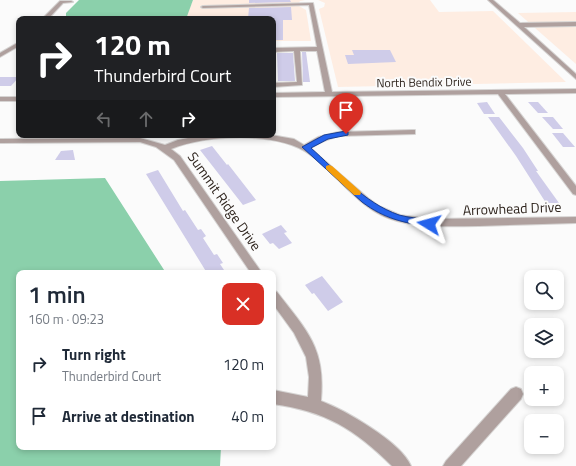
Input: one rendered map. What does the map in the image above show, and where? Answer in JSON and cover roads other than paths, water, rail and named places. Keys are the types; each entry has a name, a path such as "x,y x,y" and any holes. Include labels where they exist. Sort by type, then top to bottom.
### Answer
{"street":[{"path":"490,0 520,25 576,77"},
{"path":"48,16 62,2 71,2 65,8"},
{"path":"203,7 312,4 329,94"},
{"path":"520,25 576,24"},
{"path":"0,55 16,46"},
{"path":"276,50 320,49"},
{"path":"276,85 300,84 297,50"},
{"path":"0,61 16,53"},
{"name":"North Bendix Drive","path":"276,95 576,91"},
{"path":"500,92 576,192"},
{"path":"0,99 16,99"},
{"path":"306,147 321,139 338,134 412,132"},
{"name":"Arrowhead Drive","path":"166,148 196,138"},
{"name":"Arrowhead Drive","path":"276,138 282,138 306,147 365,200 376,208 398,218 417,222 441,224 576,220"},
{"name":"Summit Ridge Drive","path":"0,141 129,139 150,142 166,148 177,158 255,270"},
{"path":"276,299 303,338 310,351 315,365 316,381 314,404"},
{"path":"451,466 516,394"},
{"path":"276,397 314,404 337,414 361,428 382,445 403,466"}]}
